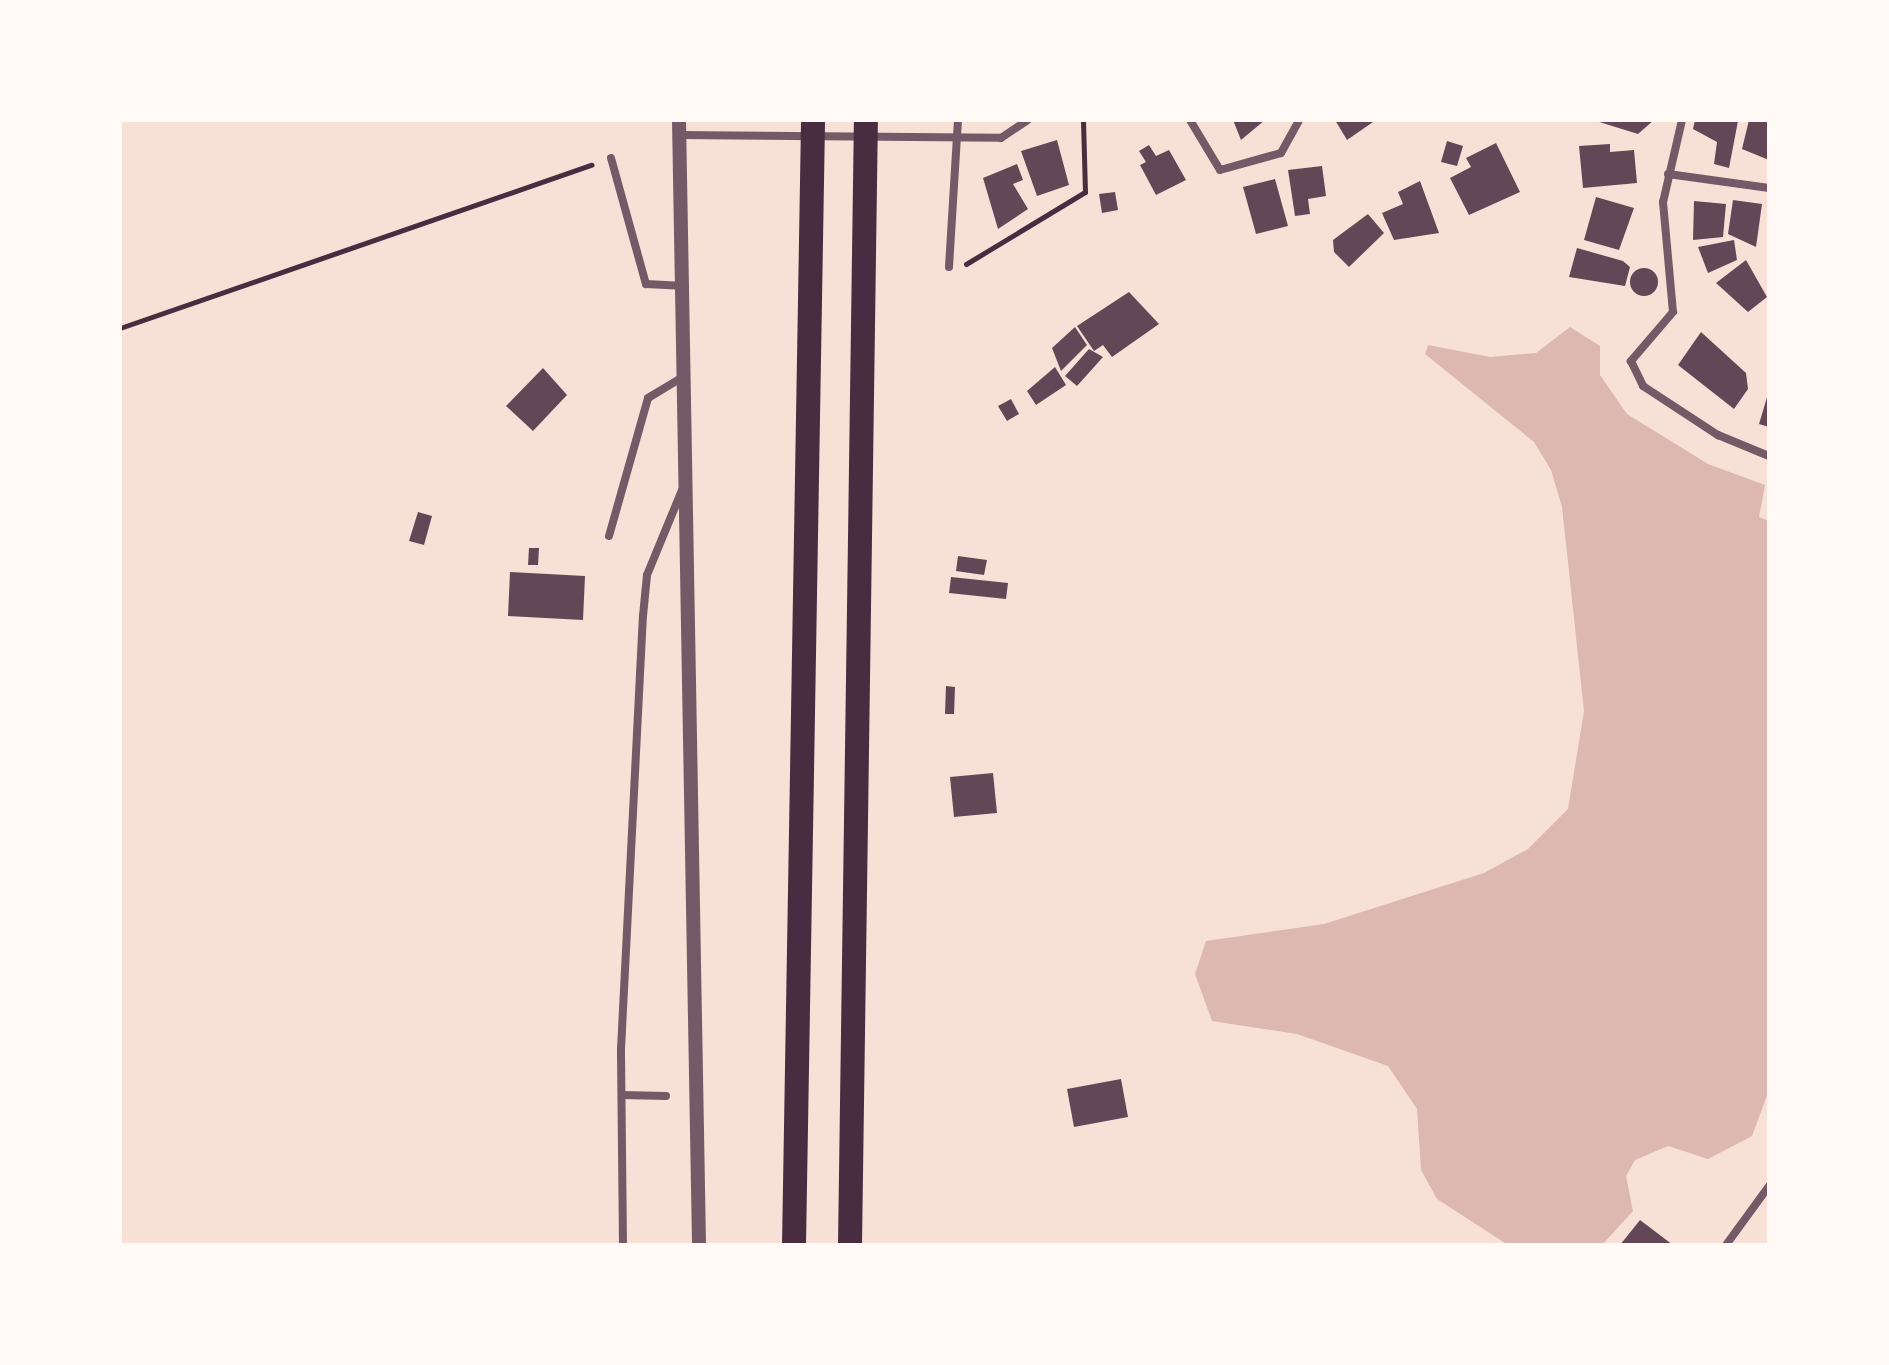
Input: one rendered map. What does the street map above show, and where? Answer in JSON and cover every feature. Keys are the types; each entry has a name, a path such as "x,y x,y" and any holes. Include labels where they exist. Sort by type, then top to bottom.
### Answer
{"highway":[{"path":"794,1245 813,120"},
{"path":"850,1245 866,120"}],"street":[{"path":"949,267 958,120"},
{"path":"699,1245 681,378 679,128 735,136 1001,138 1028,120"},
{"path":"1190,120 1220,170 1281,153 1299,120"},
{"path":"1682,120 1668,174 1673,312 1631,361 1643,386 1718,435 1769,456"},
{"path":"611,158 646,284 680,286"},
{"path":"1668,174 1769,188"},
{"path":"609,536 648,398 681,378"},
{"path":"623,1245 622,1095 644,603 660,536 683,487"},
{"path":"622,1095 666,1096"},
{"path":"1726,1245 1769,1186"}],"path":[{"path":"949,267 977,262 1085,192 1083,120"},
{"path":"120,328 611,158"}],"shaded area":[{"path":"1570,327 1600,346 1600,375 1627,414 1708,464 1765,485 1759,517 1769,521 1769,1090 1752,1136 1708,1159 1668,1146 1635,1160 1626,1176 1633,1211 1602,1245 1508,1245 1437,1199 1421,1170 1417,1109 1388,1066 1297,1034 1212,1021 1195,974 1206,941 1324,924 1484,873 1528,849 1568,809 1584,711 1562,507 1551,470 1534,442 1425,354 1428,345 1490,357 1536,353"}],"building":[{"path":"1233,120 1265,120 1241,140"},
{"path":"1335,120 1376,120 1347,140"},
{"path":"1593,120 1654,120 1638,134"},
{"path":"1695,120 1738,121 1729,168 1714,164 1717,142 1693,129"},
{"path":"1749,120 1769,120 1769,160 1742,149"},
{"path":"1057,140 1069,185 1037,196 1021,151"},
{"path":"1447,141 1463,146 1457,166 1441,162"},
{"path":"1496,143 1520,192 1469,215 1450,178 1471,167 1466,158"},
{"path":"1610,144 1610,152 1634,150 1637,183 1583,188 1579,146"},
{"path":"1149,145 1156,156 1169,150 1186,180 1156,195 1140,165 1146,162 1139,151"},
{"path":"1017,164 1023,180 1013,184 1028,209 998,229 983,178"},
{"path":"1322,166 1326,196 1308,199 1310,214 1295,216 1288,170"},
{"path":"1275,179 1288,226 1256,234 1243,187"},
{"path":"1420,181 1439,233 1394,240 1382,213 1403,204 1398,192"},
{"path":"1115,192 1118,210 1102,213 1099,194"},
{"path":"1596,197 1634,208 1619,250 1584,240"},
{"path":"1733,200 1762,204 1756,247 1728,234"},
{"path":"1694,201 1726,204 1723,237 1693,240"},
{"path":"1368,214 1384,233 1349,267 1334,252 1333,240"},
{"path":"1734,240 1737,260 1708,273 1698,247"},
{"path":"1577,248 1623,261 1630,267 1625,286 1569,277"},
{"path":"1746,260 1767,297 1748,312 1716,283"},
{"path":"1644,268 1654,272 1658,282 1654,292 1644,296 1634,292 1630,282 1634,272"},
{"path":"1129,292 1159,324 1112,357 1103,345 1094,351 1077,326"},
{"path":"1075,327 1087,345 1061,371 1052,348"},
{"path":"1701,332 1746,373 1748,389 1734,409 1678,365"},
{"path":"1089,349 1103,357 1077,386 1065,376"},
{"path":"1055,367 1066,385 1036,405 1027,391"},
{"path":"543,368 567,395 533,431 506,406"},
{"path":"1769,394 1769,427 1759,424"},
{"path":"1011,399 1019,414 1007,421 998,406"},
{"path":"418,512 432,516 424,545 409,541"},
{"path":"529,548 539,548 538,565 528,565"},
{"path":"958,556 987,560 984,575 956,571"},
{"path":"510,572 585,576 583,620 508,616"},
{"path":"951,577 1008,583 1006,599 949,593"},
{"path":"946,686 955,687 954,714 945,714"},
{"path":"993,773 997,813 954,817 950,777"},
{"path":"1121,1079 1128,1117 1074,1127 1067,1089"},
{"path":"1640,1220 1673,1245 1620,1245"}]}
